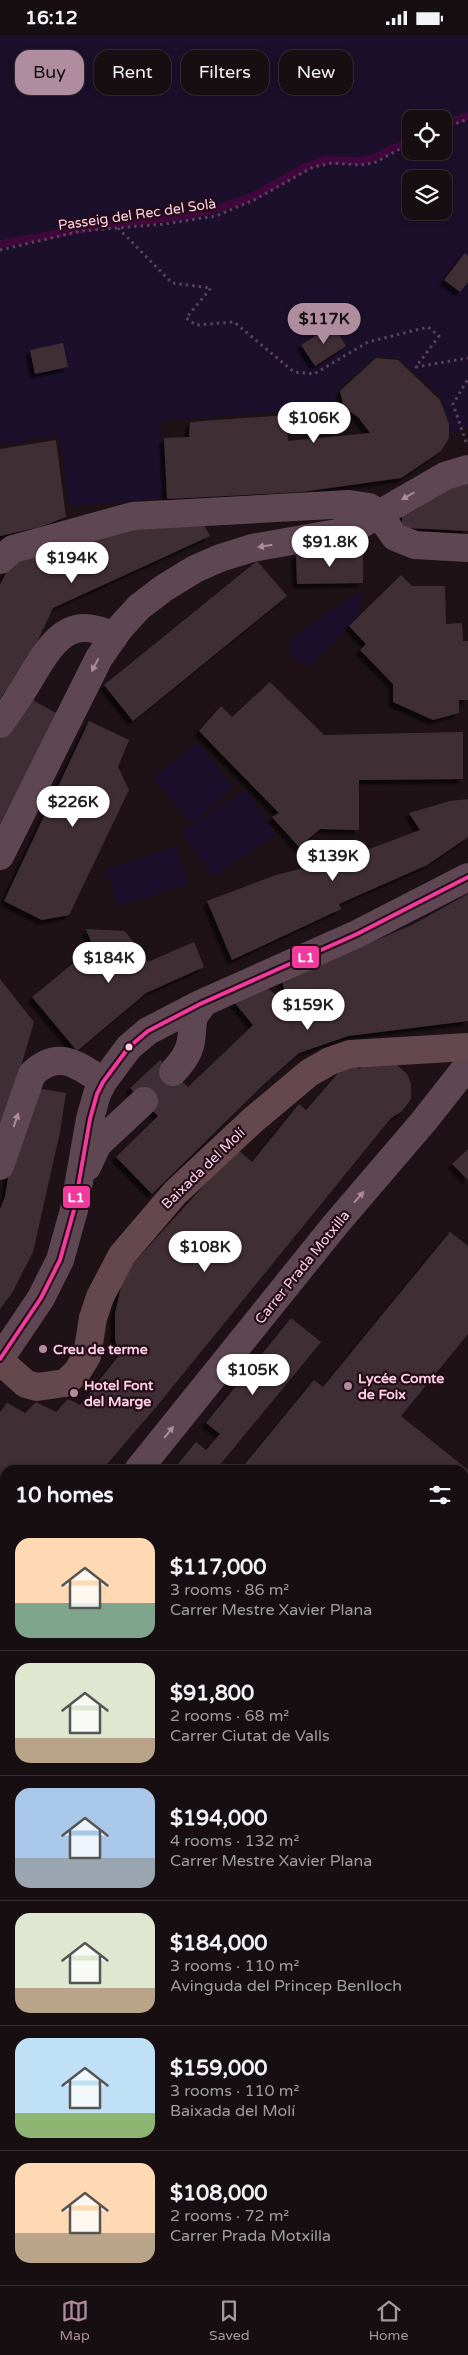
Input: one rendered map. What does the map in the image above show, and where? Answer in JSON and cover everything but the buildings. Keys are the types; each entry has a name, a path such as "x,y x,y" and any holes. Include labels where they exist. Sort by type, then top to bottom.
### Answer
{"main road":[{"name":"Baixada del Molí","path":"0,1360 13,1382 37,1387 65,1383 77,1372 87,1356 93,1318 100,1297 122,1255 175,1193 253,1120 309,1073 330,1061 350,1054 468,1047"}],"street":[{"path":"0,856 99,659 114,637 139,607 164,588 220,558 252,548 337,533 360,525 378,513 456,472 468,454"},
{"path":"0,560 13,549 133,516 349,504 368,507 378,513 394,537 415,545 468,548"},
{"path":"0,724 57,638 78,629 92,628 114,637"},
{"path":"0,1360 41,1298 60,1260 75,1199 90,1119 103,1082 129,1047 148,1031 205,1002 357,934 468,877"},
{"path":"173,1072 185,1058 191,1042 191,1024 194,1015 205,1002"},
{"path":"0,1166 32,1074 42,1065 55,1060 72,1062 103,1082"},
{"name":"Carrer Prada Motxilla","path":"142,1465 335,1225 424,1121 468,1065"},
{"path":"75,1199 90,1157 98,1144 144,1101"}],"path":[{"path":"452,125 468,119"},
{"name":"Passeig del Rec del Solà","path":"0,250 81,231 165,224 216,216 254,200 313,167 332,163 360,165 374,163 402,148"},
{"path":"118,228 172,283 211,288 186,318 196,325 234,322 294,372 314,374 368,342 428,327 439,336 416,367 468,358"},
{"path":"468,379 453,405 468,447"}],"shaded area":[{"path":"0,35 468,35 468,427 451,434 441,396 399,359 376,356 337,389 339,407 160,421 164,498 69,506 60,435 0,444"},
{"path":"361,590 361,606 355,620 308,667 289,655 291,638"},
{"path":"197,742 234,787 191,823 154,778"},
{"path":"245,789 276,834 213,877 182,831"},
{"path":"177,846 189,884 119,906 106,869"}],"waterway":[{"path":"452,122 468,116"},
{"path":"0,244 99,226 192,215 254,196 305,167 325,160 361,161 374,158 402,144"}],"tunnel":[{"path":"144,1101 173,1072"}],"transit line":[{"name":"L1","path":"0,1359 41,1298 60,1260 74,1210 90,1119 97,1094 103,1082 129,1047 148,1031 200,1004 357,934 468,877"}],"place":[{"name":"Creu de terme","path":"43,1349"},
{"name":"Lycée Comte de Foix","path":"348,1386"},
{"name":"Hotel Font del Marge","path":"74,1393"}]}
